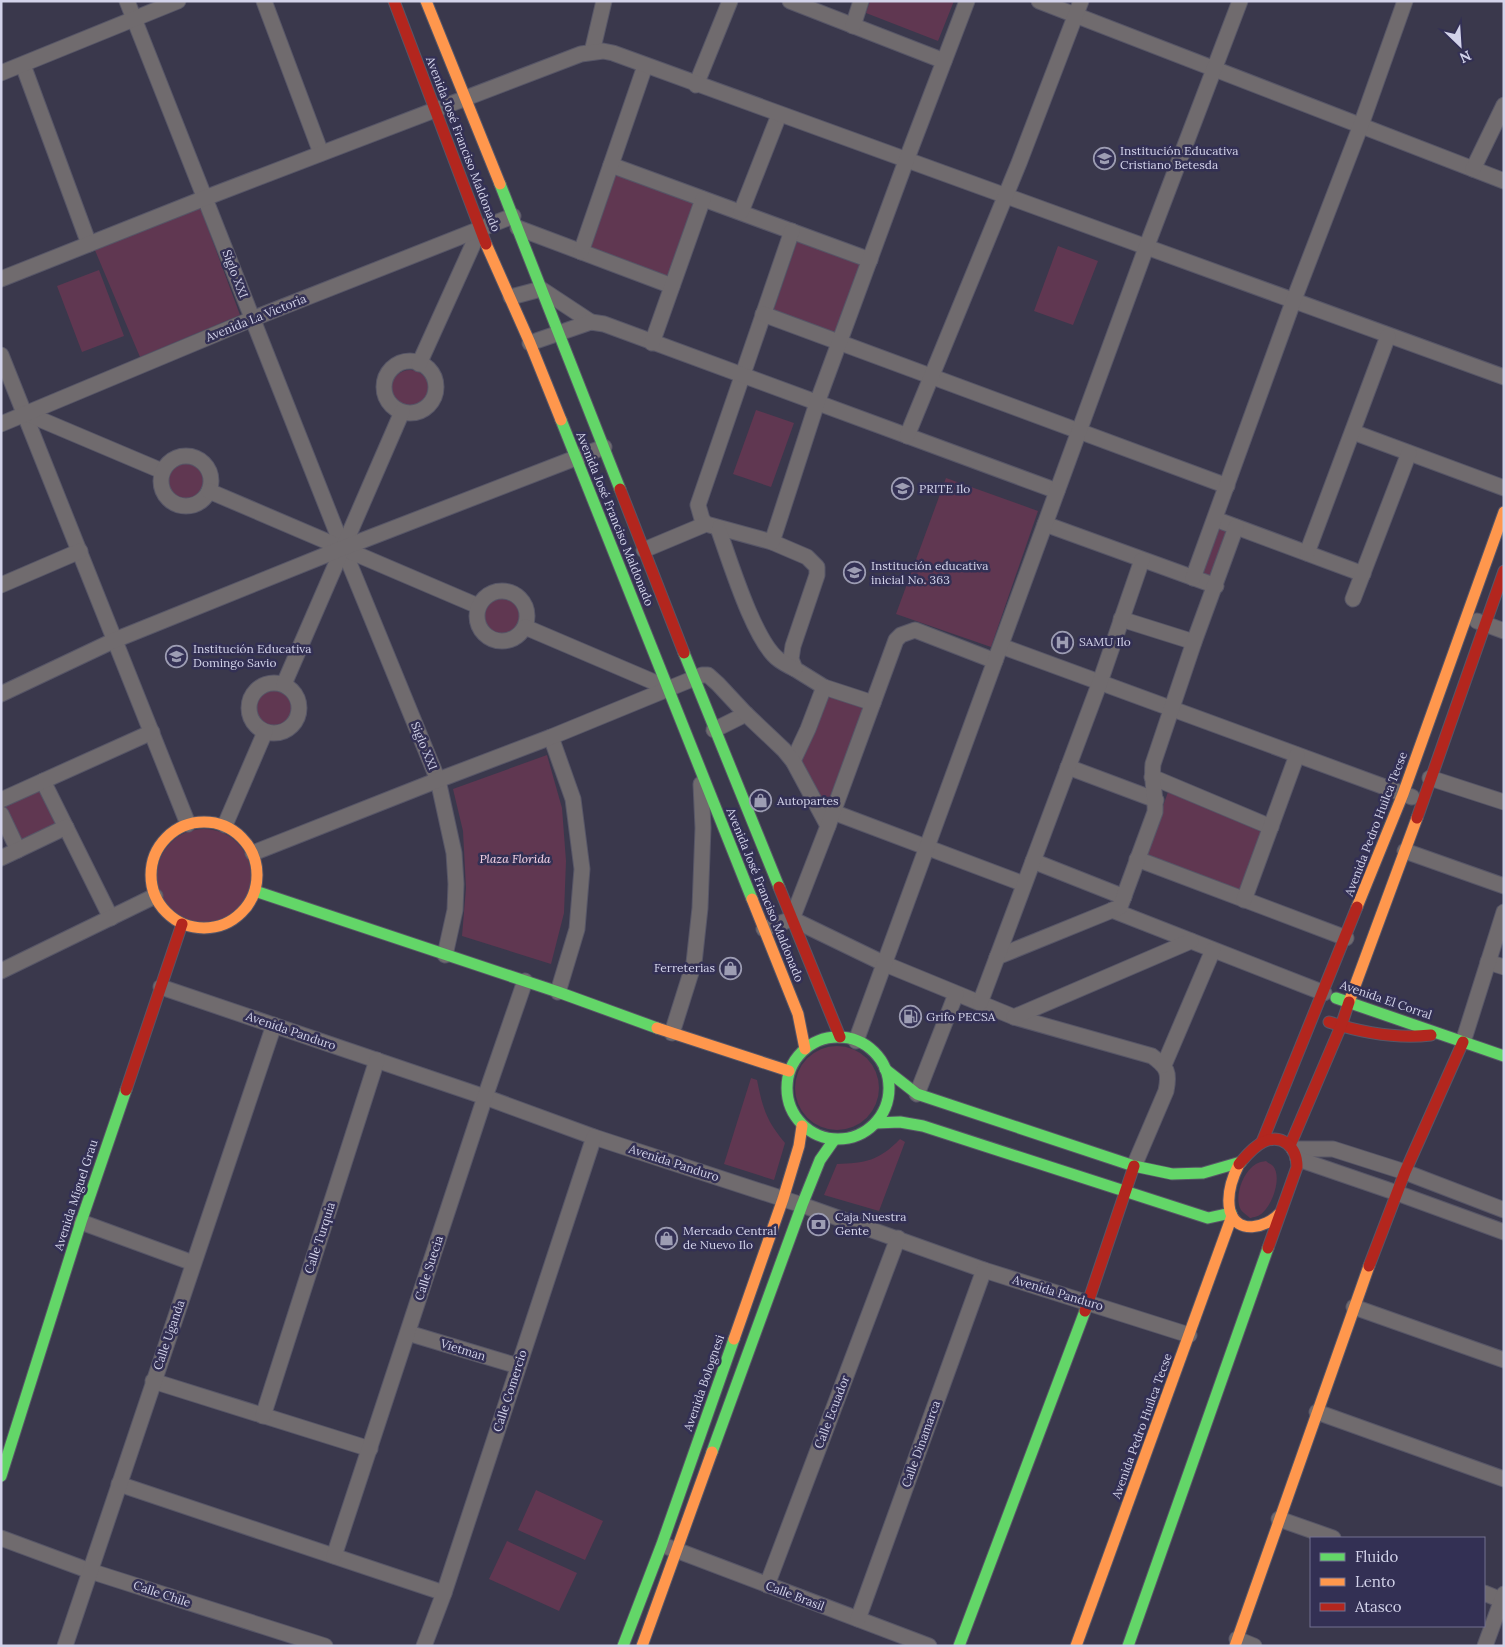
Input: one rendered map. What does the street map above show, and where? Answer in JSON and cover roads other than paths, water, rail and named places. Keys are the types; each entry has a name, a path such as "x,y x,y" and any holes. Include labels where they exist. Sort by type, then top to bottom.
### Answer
{"street":[{"name":"Siglo XXI","path":"126,1 343,548 438,780 454,853 456,884 454,910 445,956"},
{"path":"1,73 134,21 178,1"},
{"path":"264,1 321,153"},
{"name":"Avenida José Franciso Maldonado","path":"394,1 480,229 530,343 798,1014 805,1049"},
{"path":"426,1 604,447 693,678 840,1037"},
{"path":"592,52 604,1"},
{"path":"696,85 730,1"},
{"path":"790,1 944,61"},
{"path":"853,26 861,1"},
{"path":"772,542 817,403 967,1"},
{"path":"1039,1 1078,8 1215,69 1504,181"},
{"path":"856,1041 1146,248 1240,1"},
{"path":"1193,578 1405,1"},
{"path":"907,436 1019,163 1078,8"},
{"path":"1,279 205,198 581,54 603,51 613,53 696,85 1005,195 1293,302 1504,377"},
{"path":"23,65 89,244"},
{"path":"582,252 645,66"},
{"path":"1473,169 1504,105"},
{"path":"741,212 779,115"},
{"path":"611,165 870,260"},
{"path":"652,343 703,198"},
{"path":"515,222 582,252 672,286"},
{"name":"Avenida La Victoria","path":"1,424 252,319 480,229 515,222"},
{"path":"419,364 480,229"},
{"path":"792,231 698,505 702,519 712,526 772,542 807,557 817,567 817,575 793,646 792,659 795,669"},
{"path":"510,297 541,289 591,322 604,324 1057,491"},
{"path":"763,314 1227,486"},
{"path":"530,343 591,322"},
{"path":"1306,553 1388,336"},
{"path":"1,355 188,824"},
{"path":"413,362 426,367 434,379 436,386 433,400 423,410 409,413 402,412 395,409 387,398 385,392 386,379 394,368 400,364 413,362"},
{"path":"284,684 402,412"},
{"path":"25,413 162,471"},
{"path":"1353,432 1504,488"},
{"path":"1,694 114,640 343,548 604,447"},
{"path":"1353,599 1409,453"},
{"path":"189,456 196,458 206,465 209,471 211,478 210,491 206,497 194,505 186,507 172,503 162,492 160,486 162,471 176,457 189,456"},
{"path":"210,491 478,606"},
{"name":"Avenida Pedro Huilca Tecse","path":"1262,1142 1324,993 1403,794 1504,512"},
{"path":"1215,519 1363,574"},
{"path":"1045,524 1216,586"},
{"path":"644,550 712,526"},
{"path":"712,526 765,644 778,659 824,687 873,703"},
{"path":"997,957 1120,907 1154,812 1156,800 1152,778 1153,764 1194,642 1236,527"},
{"path":"1,585 80,551"},
{"path":"980,1003 1100,682 1142,560"},
{"path":"1128,1646 1297,1167 1294,1150 1405,851 1504,571"},
{"path":"492,592 512,593 518,596 526,607 525,627 516,638 509,641 494,641 488,638 478,627 476,613 478,606 492,592"},
{"path":"1467,617 1504,631"},
{"path":"1121,619 1194,642"},
{"path":"525,627 668,688"},
{"path":"792,919 831,819 896,640 907,631 914,630 995,662"},
{"path":"1001,646 1422,801"},
{"path":"253,853 551,737 693,678 708,675 784,750 831,819 927,848 1024,884"},
{"path":"278,682 284,684 295,693 298,699 299,713 296,720 286,730 265,732 254,724 250,718 248,705 250,698 253,692 264,684 278,682"},
{"path":"793,761 824,687"},
{"path":"714,730 746,714"},
{"path":"1,800 152,732"},
{"path":"225,825 265,732"},
{"path":"551,737 573,799 582,869 577,929 558,992"},
{"path":"1244,900 1297,755"},
{"path":"1068,767 1156,800"},
{"path":"672,1033 694,962 700,908 703,828 701,770"},
{"path":"1152,778 1271,827"},
{"path":"1430,778 1504,802"},
{"path":"43,781 111,918"},
{"path":"1,814 18,850"},
{"path":"205,822 225,825 240,836 253,853 257,869 255,891 247,906 236,918 222,925 208,928 182,924 168,914 155,896 151,877 154,860 161,844 171,834 188,824 205,822"},
{"path":"1,858 66,827"},
{"path":"1405,851 1504,886"},
{"path":"1137,860 1346,938"},
{"path":"1033,861 1124,897"},
{"path":"255,891 445,956 526,981 672,1033 789,1070"},
{"path":"1,971 155,896"},
{"path":"1112,910 1324,993"},
{"path":"1254,1646 1236,1642 1354,1307 1405,1172 1463,1042 1504,912"},
{"path":"764,929 792,919 884,964 1014,1017 1152,1056 1164,1065 1169,1078 1166,1091 1134,1166 1089,1302 959,1646"},
{"name":"Avenida Miguel Grau","path":"1,1476 81,1222 182,924"},
{"path":"1014,1017 1191,941"},
{"path":"1164,1065 1213,950"},
{"path":"1488,962 1504,967"},
{"name":"Calle Suecia","path":"334,1556 485,1097 526,981"},
{"name":"Avenida Panduro","path":"161,987 485,1097 594,1137 898,1238 984,1270 1189,1335"},
{"name":"Avenida El Corral","path":"1324,993 1504,1056"},
{"path":"917,1094 956,994"},
{"name":"Avenida El Corral","path":"1314,1016 1341,1026 1381,1035 1413,1038 1439,1034"},
{"name":"Calle Uganda","path":"65,1646 274,1025"},
{"path":"886,1069 889,1083 884,1111 876,1123 857,1136 834,1140 817,1135 802,1126 794,1117 789,1106 786,1082 789,1070 799,1055 805,1049 822,1040 840,1037 856,1041 868,1047 886,1069 917,1094 1134,1166 1172,1174 1203,1173 1240,1162"},
{"name":"Calle Turquia","path":"263,1416 377,1060"},
{"path":"876,1123 900,1122 923,1126 1208,1218 1231,1214"},
{"name":"Avenida Bolognesi","path":"623,1646 662,1544 783,1199 799,1146 802,1126"},
{"name":"Calle Comercio","path":"424,1646 444,1593 594,1137"},
{"path":"1279,1214 1273,1221 1263,1227 1251,1228 1240,1224 1231,1214 1230,1189 1240,1162 1262,1142 1277,1139 1294,1150 1398,1193 1504,1232"},
{"path":"642,1646 802,1205 820,1160 834,1140"},
{"path":"1294,1150 1333,1149 1405,1172 1504,1210"},
{"name":"Avenida Pedro Huilca Tecse","path":"1076,1646 1231,1214"},
{"path":"81,1222 193,1263"},
{"name":"Calle Ecuador","path":"767,1585 898,1238"},
{"name":"Calle Dinamarca","path":"858,1619 984,1270"},
{"path":"1354,1307 1504,1360"},
{"name":"Vietman","path":"408,1334 518,1366"},
{"path":"154,1381 370,1449"},
{"path":"1317,1412 1504,1479"},
{"path":"119,1484 444,1593"},
{"path":"1279,1519 1330,1537"},
{"name":"Calle Chile","path":"1,1538 90,1571 325,1646"},
{"name":"Calle Brasil","path":"662,1544 929,1646"},
{"path":"1485,1593 1503,1598 1485,1646"}],"place":[{"name":"Institución Educativa Cristiano Betesda","path":"1104,158"},
{"name":"PRITE Ilo","path":"903,489"},
{"name":"Institución educativa inicial No. 363","path":"855,573"},
{"name":"SAMU Ilo","path":"1063,642"},
{"name":"Institución Educativa Domingo Savio","path":"177,656"},
{"name":"Autopartes","path":"761,801"},
{"name":"Ferreterias","path":"731,968"},
{"name":"Grifo PECSA","path":"910,1017"},
{"name":"Caja Nuestra Gente","path":"819,1224"},
{"name":"Mercado Central de Nuevo Ilo","path":"667,1238"}],"park label":[{"name":"Plaza Florida","path":"515,859"}]}
